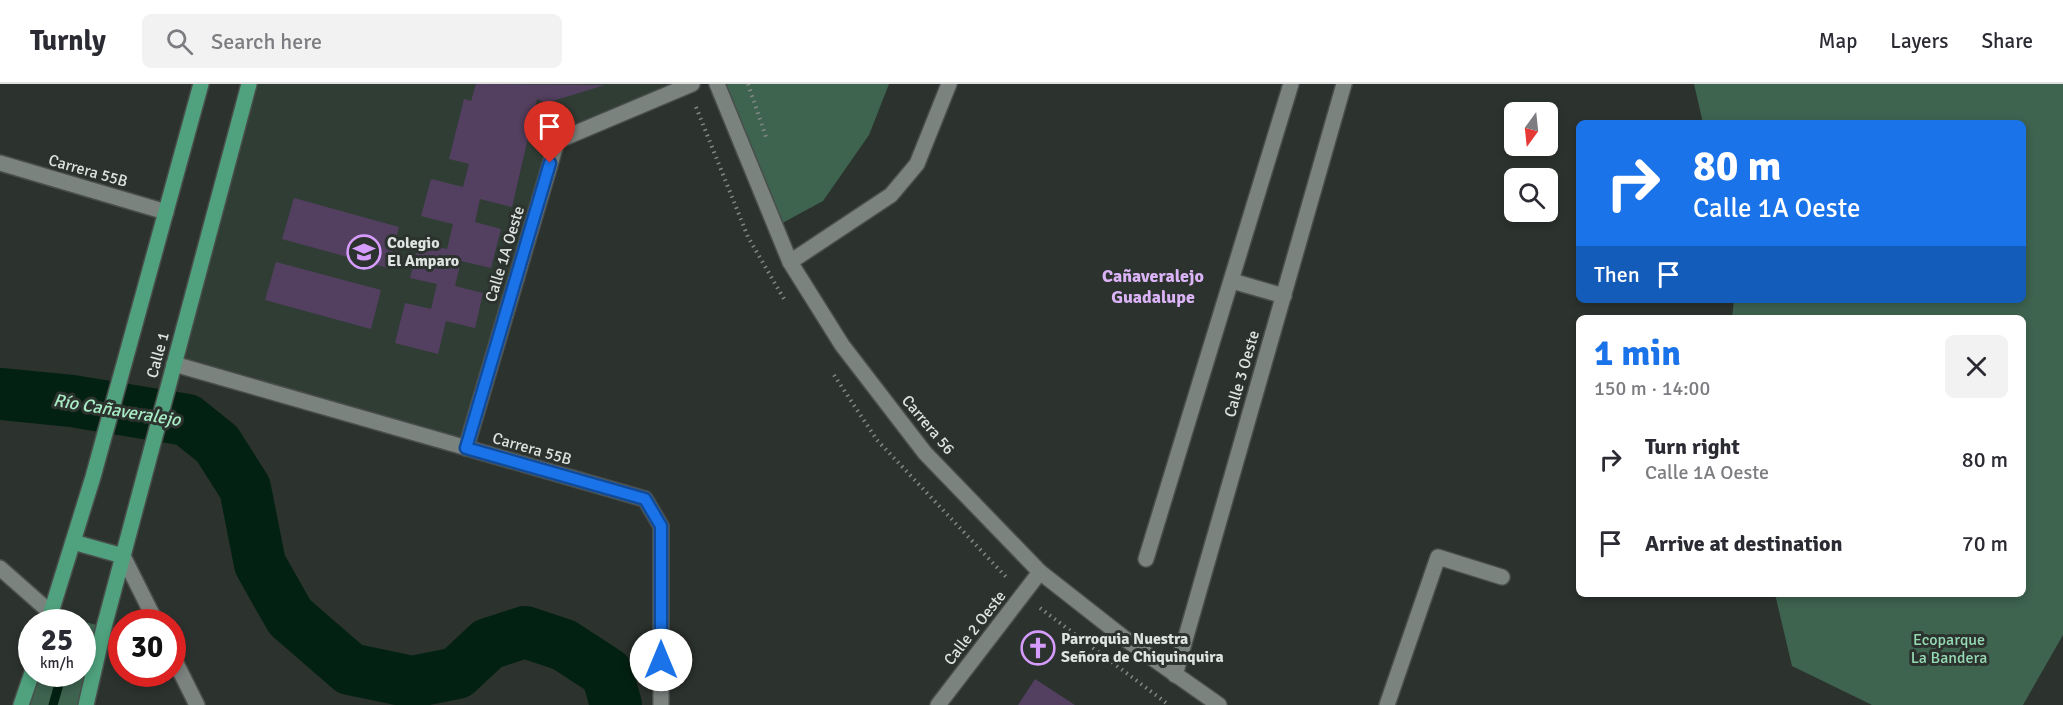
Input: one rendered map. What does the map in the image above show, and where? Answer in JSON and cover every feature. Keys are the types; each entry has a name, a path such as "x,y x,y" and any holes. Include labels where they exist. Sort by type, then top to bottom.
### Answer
{"main road":[{"name":"Calle 1","path":"53,609 93,477 201,84"},
{"name":"Calle 1","path":"87,704 167,387 249,84"},
{"path":"73,542 123,556"},
{"path":"21,705 27,687"}],"street":[{"name":"Calle 1A Oeste","path":"466,448 557,141 692,84"},
{"name":"Carrera 56","path":"717,84 790,262 842,345 925,453 1040,572 1175,675 1219,705"},
{"path":"790,262 891,195 917,164 950,84"},
{"path":"1146,559 1291,84"},
{"name":"Calle 3 Oeste","path":"1175,675 1344,84"},
{"name":"Carrera 55B","path":"0,164 166,213"},
{"path":"1232,281 1284,296"},
{"name":"Carrera 55B","path":"174,364 645,499 661,526 661,705"},
{"path":"123,556 150,609"},
{"path":"1387,705 1438,557 1502,577"},
{"path":"0,568 41,609"},
{"name":"Calle 2 Oeste","path":"938,705 1040,572"},
{"path":"186,682 198,705"}],"path":[{"path":"1023,594 1169,705"}],"shaded area":[{"name":"Colegio El Amparo","path":"249,84 692,84 557,141 466,448 174,364"}],"green space":[{"path":"717,84 889,84 869,135 823,201 775,227"},
{"name":"Ecoparque La Bandera","path":"1694,84 2063,84 2063,635 2023,705 1872,705 1792,666 1776,597 2026,597 2026,315 1732,315 1734,303 2026,303 2026,120 1702,120"},
{"path":"96,625 104,627 96,662"},
{"path":"27,687 90,687 86,705 21,705"}],"building":[{"path":"476,84 605,85 546,103 537,99 512,207 480,199 475,222 501,229 491,268 461,261 455,286 483,293 475,328 446,321 438,354 395,343 405,303 431,309 437,284 410,278 419,242 447,249 453,224 421,216 431,179 463,187 469,164 449,159 464,99 471,101"},
{"path":"294,198 399,227 388,268 282,239"},
{"path":"276,262 381,290 371,329 265,300"},
{"path":"1035,679 1075,705 1018,705"}],"waterway":[{"name":"Río Cañaveralejo","path":"0,394 72,401 187,420 217,444 245,488 260,564 290,617 350,669 412,682 457,673 488,644 525,632 564,645 607,673 616,705"},
{"path":"53,705 58,687"}],"place":[{"name":"Colegio El Amparo","path":"364,252"},
{"name":"Parroquia Nuestra Señora de Chiquinquira","path":"1038,648"}],"district":[{"name":"Cañaveralejo Guadalupe","path":"1153,286"}],"route":[{"path":"550,163 466,448 645,499 661,526 661,660"}]}
